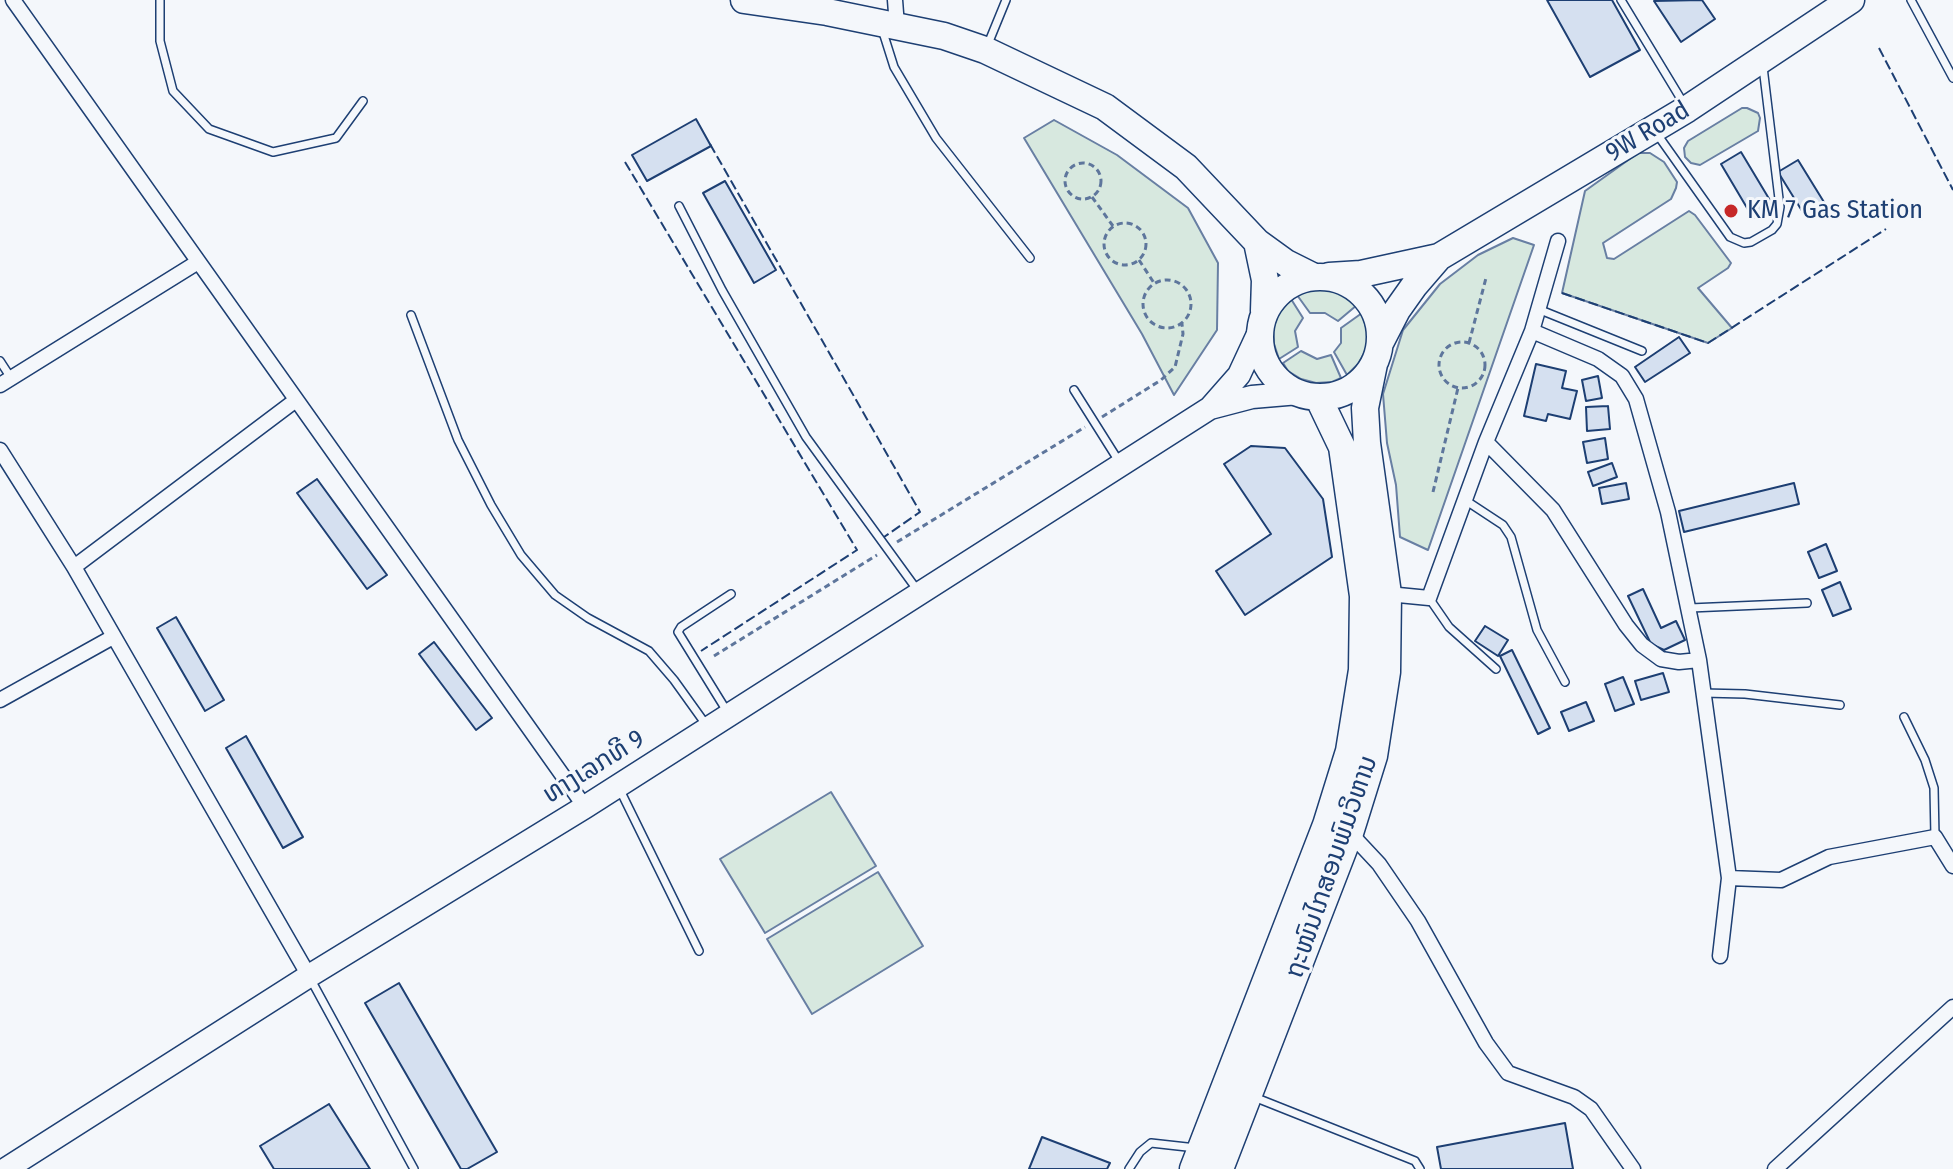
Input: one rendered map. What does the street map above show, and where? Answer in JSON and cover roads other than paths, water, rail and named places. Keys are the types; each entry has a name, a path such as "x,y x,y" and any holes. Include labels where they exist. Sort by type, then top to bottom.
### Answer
{"highway":[{"path":"744,0 891,16 985,50 1105,107 1186,167 1257,242 1286,263 1346,282 1361,292 1373,307 1380,325 1377,354"},
{"name":"9W Road","path":"1439,257 1687,109 1762,59 1825,11 1851,0"},
{"path":"1257,242 1265,280 1261,351 1269,369 1282,384 1308,395 1335,395 1351,389 1365,378 1397,310 1439,257"},
{"path":"1262,322 1276,295 1293,282 1320,276 1361,274 1439,257"},
{"name":"ຖະໜົນໄກສອນພົມວິຫານ","path":"1210,1160 1338,829 1374,756 1387,672 1388,594 1365,408 1377,354"},
{"name":"ຖະໜົນໄກສອນພົມວິຫານ","path":"1210,1160 1249,1095 1338,829 1362,670 1363,596 1342,447 1308,395"}],"main road":[{"name":"ທາງເລກທີ 9","path":"6,1169 309,976 585,807 1210,408 1239,375 1262,322"},
{"name":"ທາງເລກທີ 9","path":"1210,408 1252,397 1308,395"}],"street":[{"path":"13,0 585,807"},
{"path":"1388,594 1429,598 1486,442 1532,331 1558,241"},
{"path":"6,382 198,262"},
{"path":"1532,331 1598,359 1622,376 1636,399 1668,512 1699,660 1729,878 1720,956"},
{"path":"74,567 296,400"},
{"path":"1486,442 1553,510 1642,645 1661,659 1679,662 1699,660"},
{"path":"0,451 74,567 309,976"},
{"path":"0,700 113,637"},
{"path":"1338,829 1379,864 1418,921 1486,1043 1508,1073 1574,1097 1591,1109 1633,1169"},
{"path":"1729,878 1781,880 1829,857 1935,837 1953,866"},
{"path":"1775,1169 1953,1007"}],"lane":[{"path":"160,0 160,41 173,91 209,129 273,152 336,138 363,101"},
{"path":"985,50 1006,0"},
{"path":"1621,0 1687,109"},
{"path":"1911,0 1953,78"},
{"path":"891,16 894,67 936,138 1030,258"},
{"path":"1653,129 1730,237 1744,243 1751,242 1772,230 1777,224 1780,207 1762,59"},
{"path":"679,206 722,290 806,437 919,594"},
{"path":"1538,309 1642,351"},
{"path":"411,315 458,440 521,555 555,595 588,618 649,651 709,728"},
{"path":"0,361 6,382"},
{"path":"1074,390 1121,465"},
{"path":"1465,500 1503,525 1511,537 1537,630 1565,682"},
{"path":"730,715 678,632 731,594"},
{"path":"1429,598 1449,627 1496,669"},
{"path":"1690,608 1807,603"},
{"path":"1703,693 1745,694 1840,705"},
{"path":"1904,717 1925,760 1934,788 1935,837"},
{"path":"618,786 699,951"},
{"path":"309,976 414,1169"},
{"path":"1249,1095 1415,1161 1420,1169"},
{"path":"1129,1169 1140,1152 1151,1143 1210,1160"}],"place":[{"name":"KM 7 Gas Station","path":"1731,211"}]}
